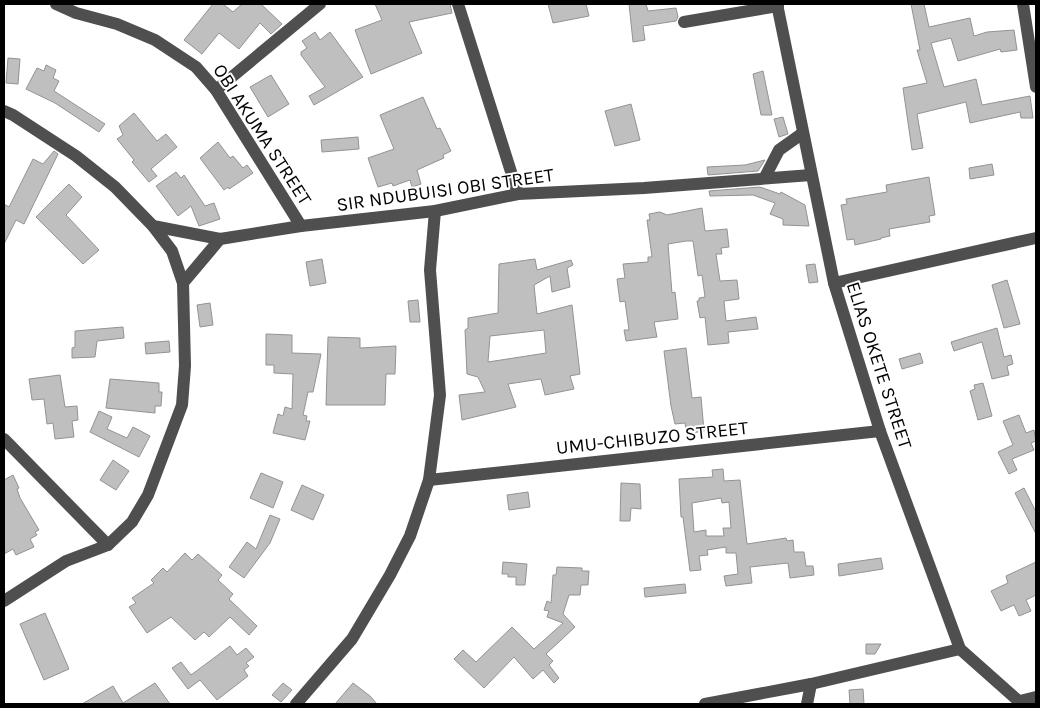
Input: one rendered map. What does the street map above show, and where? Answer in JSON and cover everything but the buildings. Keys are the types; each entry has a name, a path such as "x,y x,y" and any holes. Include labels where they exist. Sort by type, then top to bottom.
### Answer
{"street":[{"name":"OBI AKUMA STREET","path":"56,4 76,13 117,24 155,40 196,67 216,90 301,226"},
{"path":"216,90 320,4"},
{"path":"458,4 518,194"},
{"path":"1023,4 1036,87"},
{"path":"684,22 777,5"},
{"name":"ELIAS OKETE STREET","path":"777,5 834,283 880,431 960,649 1021,703"},
{"path":"4,111 76,156 115,187 153,226 172,251 183,284 185,366 182,406 148,494 132,522 108,545 66,561 4,601"},
{"path":"765,177 779,150 802,133"},
{"name":"SIR NDUBUISI OBI STREET","path":"220,239 301,226 435,211 518,194 644,188 765,177 811,175"},
{"path":"296,704 352,639 410,536 429,480 440,395 430,270 435,211"},
{"path":"153,226 220,239 183,284"},
{"path":"834,283 1036,238"},
{"name":"UMU-CHIBUZO STREET","path":"429,480 880,431"},
{"path":"4,438 108,545"},
{"path":"705,704 811,684 960,649"},
{"path":"807,704 811,684"},
{"path":"1021,703 1036,697"}]}
